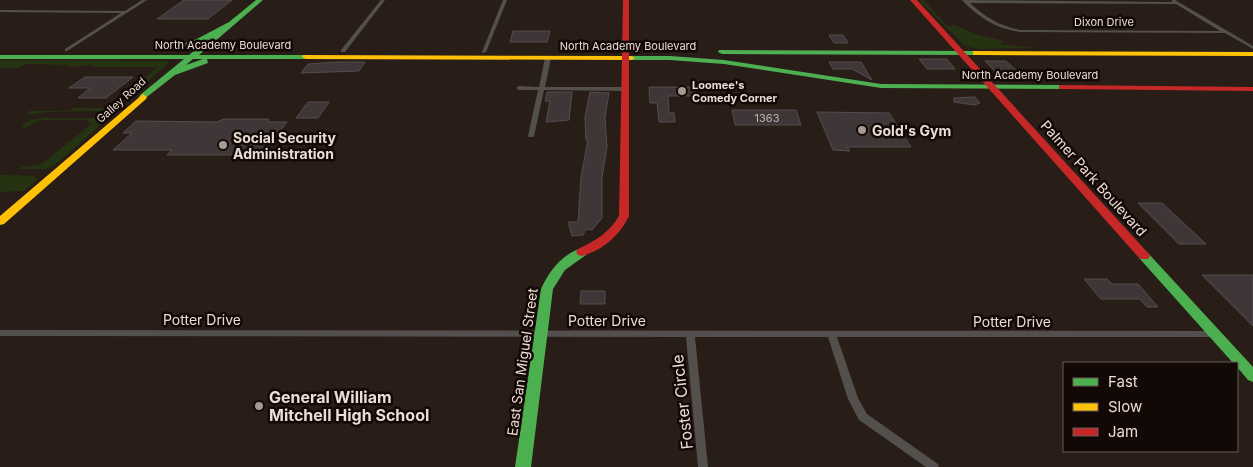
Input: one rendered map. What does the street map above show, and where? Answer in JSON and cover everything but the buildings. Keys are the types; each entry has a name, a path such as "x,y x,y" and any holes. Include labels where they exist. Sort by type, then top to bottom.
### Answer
{"main road":[{"name":"Galley Road","path":"0,222 188,57 260,0"},
{"name":"East San Miguel Street","path":"523,467 542,334 546,287 556,270 569,258 607,239 622,224 625,209 626,0"},
{"name":"Palmer Park Boulevard","path":"913,0 1253,376"},
{"path":"148,50 190,45 230,24"},
{"name":"North Academy Boulevard","path":"0,50 484,52 625,55 1253,54"},
{"name":"North Academy Boulevard","path":"0,58 548,58 625,55 719,60 825,80 880,86 1253,89"},
{"path":"169,74 202,62 235,57"}],"street":[{"path":"67,50 145,0"},
{"path":"343,51 383,0"},
{"path":"484,52 504,0"},
{"path":"966,1 1175,2 1253,48"},
{"name":"Dixon Drive","path":"966,1 985,19 999,27 1020,31 1226,32"},
{"path":"0,11 127,12"},
{"path":"531,136 548,58"},
{"path":"519,88 626,89"},
{"name":"Potter Drive","path":"0,333 1215,334"},
{"name":"Foster Circle","path":"690,334 704,467"},
{"path":"832,335 853,399 860,412 873,425 934,467"}],"green space":[{"path":"919,0 924,0 947,26 955,25 975,34 1004,41 1000,44 1035,48 978,49 965,46"},
{"path":"0,60 170,62 140,88 111,109 102,111 47,112 29,115 27,114 29,111 69,111 73,108 107,108 158,67 92,67 94,65 67,67 68,65 25,64 19,68 0,68"},
{"path":"101,118 106,120 55,165 45,169 18,169 42,164 92,123 86,122 89,120 40,120 25,128 22,127 23,124 33,119"},
{"path":"0,175 33,176 38,179 24,191 0,192"}],"traffic: fast":[{"path":"143,97 260,0"},
{"path":"162,49 195,43 230,24"},
{"path":"722,52 976,53"},
{"path":"0,57 306,57"},
{"path":"631,58 670,58 724,62 881,86 1062,87"},
{"path":"169,74 205,61"},
{"path":"523,467 547,289 553,276 561,267 582,252"},
{"path":"1144,256 1253,376"}],"traffic: slow":[{"path":"976,53 1253,54"},
{"path":"306,57 631,58"},
{"path":"0,222 143,97"}],"traffic: jam":[{"path":"582,252 607,238 624,216 626,0"},
{"path":"913,0 1144,256"},
{"path":"1062,87 1253,89"}],"place":[{"name":"Loomee's Comedy Corner","path":"682,91"},
{"name":"Gold's Gym","path":"862,130"},
{"name":"Social Security Administration","path":"223,145"},
{"name":"General William Mitchell High School","path":"259,406"}]}
